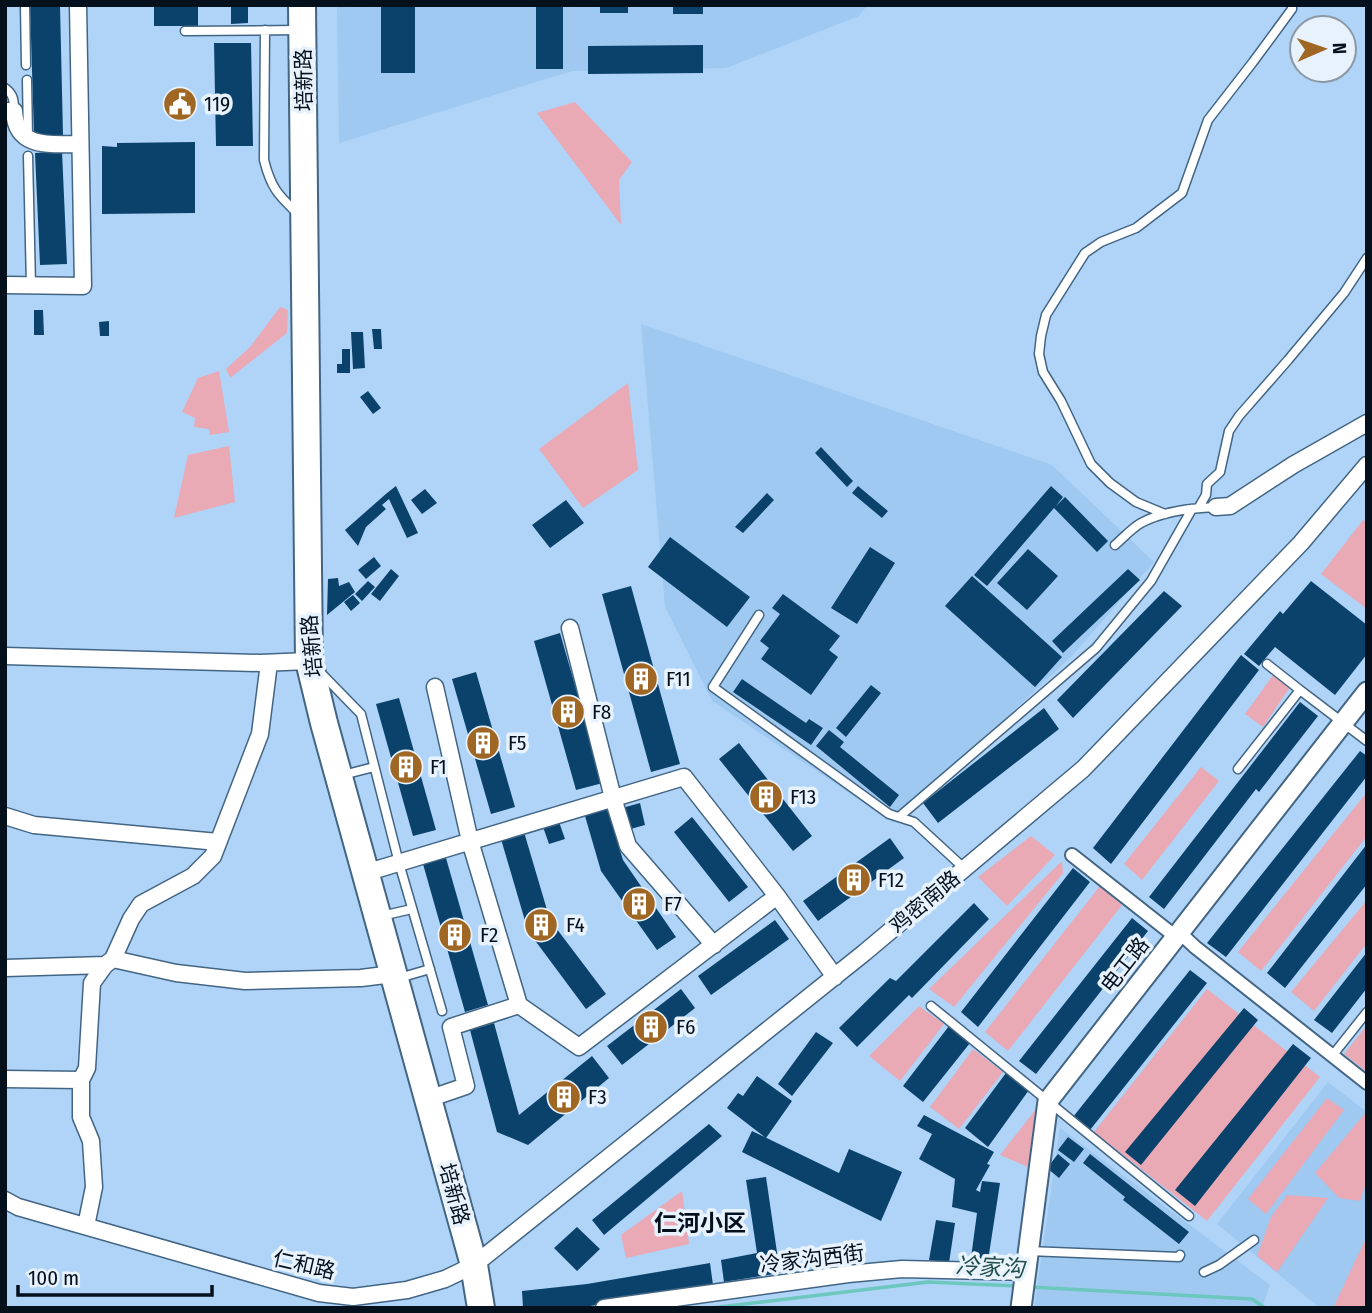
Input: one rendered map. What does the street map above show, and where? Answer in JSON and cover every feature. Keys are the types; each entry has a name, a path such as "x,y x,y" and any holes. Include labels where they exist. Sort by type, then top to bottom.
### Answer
{"highway":[{"name":"培新路","path":"302,14 309,661 338,776 474,1265"},
{"path":"474,1265 481,1308"}],"street":[{"path":"5,285 83,286 78,5"},
{"path":"10,111 20,133 29,139 42,144 80,144"},
{"path":"1216,507 1230,506 1293,465 1367,423"},
{"name":"鸡密南路","path":"474,1265 835,977 1083,769 1301,543 1367,465"},
{"path":"570,628 613,798 628,846 714,945"},
{"path":"5,656 269,663 309,661"},
{"path":"86,1226 94,1187 90,1141 82,1117 81,1080 87,1068 92,983 109,962 141,904 193,876 213,856 260,734 269,663"},
{"path":"435,687 470,841 519,1005 579,1047 777,896"},
{"name":"电工路","path":"1048,1101 1367,692"},
{"path":"365,873 684,777 777,896 835,977"},
{"path":"5,816 34,825 218,842"},
{"path":"1072,855 1195,947 1367,1083"},
{"path":"5,968 109,962 245,981 394,976"},
{"path":"428,1099 466,1086 451,1027 519,1005"},
{"path":"5,1079 81,1080"},
{"path":"1021,1308 1048,1101"},
{"name":"仁和路","path":"5,1200 18,1207 318,1293 353,1297 407,1290 445,1279 474,1265"},
{"name":"冷家沟西街","path":"604,1308 902,1269 1026,1272"}],"lane":[{"path":"25,5 26,65"},
{"path":"1165,513 1136,502 1110,483 1091,464 1043,372 1039,354 1041,336 1046,316 1085,253 1101,242 1136,228 1182,192 1208,120 1292,9 1292,5"},
{"path":"186,31 265,30 302,14"},
{"path":"265,30 264,160 269,180 279,196 305,221"},
{"path":"27,80 29,139"},
{"path":"5,89 14,98 10,111"},
{"path":"28,156 31,286"},
{"path":"899,817 1096,648 1151,581 1206,495 1207,484 1220,472 1229,431 1239,416 1338,301 1367,258"},
{"path":"1115,545 1139,524 1165,513 1216,507"},
{"path":"759,615 713,687 889,814 914,822 965,869"},
{"path":"309,661 361,714 399,863 442,1011"},
{"path":"1267,664 1367,741"},
{"path":"1238,769 1300,690"},
{"path":"338,776 374,767"},
{"path":"377,916 412,909"},
{"path":"394,976 430,969"},
{"path":"931,1006 1189,1216"},
{"path":"1332,1056 1367,1012"},
{"path":"1204,1272 1219,1265 1254,1240"},
{"path":"1028,1251 1180,1255"}],"shaded area":[{"path":"337,5 866,7 859,16 726,68 572,71 339,143"},
{"path":"575,102 632,162 619,180 621,225 537,113"},
{"path":"280,307 288,310 287,333 230,378 226,369 250,347"},
{"path":"641,324 1052,465 1154,562 1071,657 894,823 712,701 665,607"},
{"path":"219,371 229,432 210,435 209,429 194,427 195,418 182,412 198,378"},
{"path":"628,383 638,470 583,508 539,449"},
{"path":"229,446 235,502 174,518 188,455"},
{"path":"1363,520 1367,523 1367,609 1321,574"},
{"path":"1273,675 1290,687 1263,727 1245,714"},
{"path":"1201,767 1219,781 1142,880 1124,864"},
{"path":"1367,792 1367,836 1261,971 1238,952"},
{"path":"1031,836 1055,855 1007,906 978,877"},
{"path":"1062,861 1063,873 954,1007 929,989"},
{"path":"1100,886 1122,905 1008,1051 985,1032"},
{"path":"1367,900 1367,943 1314,1011 1291,992"},
{"path":"1207,989 1320,1077 1207,1221 1094,1132"},
{"path":"919,1006 944,1024 900,1081 869,1056"},
{"path":"1367,1025 1367,1072 1344,1054"},
{"path":"973,1049 1003,1072 959,1129 930,1107"},
{"path":"1328,1082 1367,1112 1367,1308 1320,1308 1217,1224"},
{"path":"1327,1098 1344,1110 1266,1214 1248,1199"},
{"path":"1036,1109 1028,1167 1000,1155"},
{"path":"1367,1111 1367,1181 1360,1201 1339,1198 1315,1173"},
{"path":"1060,1128 1270,1285 1262,1308 1034,1308"},
{"path":"682,1191 689,1244 626,1258 621,1235"},
{"path":"1287,1195 1328,1198 1277,1272 1257,1256 1271,1217"},
{"path":"1367,1236 1367,1308 1333,1308"}],"building":[{"path":"30,5 60,5 63,135 34,135"},
{"path":"154,5 198,5 198,26 154,26"},
{"path":"231,5 248,5 248,23 231,24"},
{"path":"381,5 415,5 415,73 381,73"},
{"path":"536,5 563,5 563,69 536,69"},
{"path":"600,5 628,5 628,13 600,13"},
{"path":"673,5 703,5 703,14 673,14"},
{"path":"214,43 251,43 253,146 216,146"},
{"path":"703,45 703,73 588,74 588,46"},
{"path":"195,142 195,213 102,214 102,146 117,147 117,143"},
{"path":"62,151 67,264 40,265 35,153"},
{"path":"34,310 43,310 44,335 34,335"},
{"path":"109,321 109,336 100,336 99,322"},
{"path":"372,329 381,329 382,349 374,349"},
{"path":"351,332 363,332 365,368 353,369"},
{"path":"342,349 350,349 350,373 337,373 337,364 342,364"},
{"path":"368,391 381,408 373,414 360,397"},
{"path":"821,447 853,481 847,487 815,453"},
{"path":"396,486 418,533 407,538 389,499 382,505 386,509 366,527 358,546 345,530"},
{"path":"858,486 888,511 882,518 852,493"},
{"path":"1051,486 1063,497 1056,506 1065,497 1108,541 1097,552 1054,508 987,586 974,575"},
{"path":"425,489 437,503 422,514 411,500"},
{"path":"767,493 774,500 743,533 735,527"},
{"path":"566,500 584,523 550,548 532,525"},
{"path":"670,537 750,597 727,627 648,567"},
{"path":"870,547 895,563 857,624 831,608"},
{"path":"1028,549 1058,576 1027,610 997,583"},
{"path":"374,557 381,566 366,579 358,570"},
{"path":"391,569 399,576 380,601 371,594"},
{"path":"1128,569 1140,580 1063,653 1052,641"},
{"path":"972,576 1062,657 1035,687 945,606"},
{"path":"338,578 339,586 349,582 355,592 327,615 328,579"},
{"path":"368,581 375,587 362,601 355,594"},
{"path":"1311,581 1367,625 1367,654 1335,695 1275,647 1259,666 1244,654 1280,611 1283,614"},
{"name":"F11","path":"631,586 680,764 651,772 602,594"},
{"path":"1164,591 1182,606 1073,718 1057,700"},
{"path":"783,594 840,636 829,650 838,657 811,695 761,659 769,648 760,641 780,614 772,608"},
{"path":"353,595 360,603 351,611 344,602"},
{"name":"F8","path":"560,633 603,783 576,790 534,641"},
{"path":"1241,655 1259,670 1111,864 1093,848"},
{"name":"F5","path":"476,672 515,807 491,814 452,679"},
{"path":"742,679 806,723 809,719 823,728 811,745 733,692"},
{"path":"871,685 881,693 846,737 836,728"},
{"name":"F1","path":"399,698 436,830 413,836 376,704"},
{"path":"1300,702 1318,716 1259,792 1256,789 1164,909 1149,897"},
{"path":"1044,708 1059,729 938,823 923,803"},
{"path":"829,730 844,742 840,747 899,795 890,807 816,746"},
{"name":"F13","path":"739,743 812,836 793,851 719,759"},
{"path":"1360,751 1367,756 1367,776 1226,957 1207,943"},
{"path":"640,803 645,825 627,830 622,808"},
{"name":"F7","path":"607,809 623,860 676,937 657,950 601,871 585,816"},
{"path":"692,817 748,887 729,902 674,832"},
{"path":"558,819 565,839 549,844 542,824"},
{"name":"F4","path":"524,832 550,920 606,994 586,1009 528,931 501,839"},
{"name":"F12","path":"890,838 904,858 818,921 803,901"},
{"path":"1367,844 1367,884 1285,988 1267,973"},
{"name":"F2","path":"446,858 488,1005 465,1012 423,864"},
{"path":"1073,868 1090,882 978,1027 961,1012"},
{"path":"974,903 989,919 912,998 909,995 857,1047 839,1028 890,978 896,981"},
{"path":"1132,918 1148,931 1036,1074 1019,1061"},
{"path":"775,920 789,939 711,995 698,976"},
{"path":"1367,952 1367,988 1332,1033 1314,1020"},
{"path":"1190,970 1207,983 1090,1130 1073,1117"},
{"name":"F6","path":"681,989 695,1008 622,1065 607,1046"},
{"path":"1244,1008 1258,1020 1141,1165 1125,1152"},
{"name":"F3","path":"494,1023 519,1115 592,1056 609,1078 528,1145 497,1132 470,1030"},
{"path":"949,1026 970,1043 923,1102 903,1086"},
{"path":"816,1032 833,1043 792,1096 778,1084"},
{"path":"1293,1044 1311,1058 1195,1206 1175,1190"},
{"path":"1006,1073 1029,1090 988,1147 965,1128"},
{"path":"757,1076 792,1101 766,1138 727,1108 738,1093 743,1096"},
{"path":"924,1115 994,1152 976,1190 980,1192 982,1181 1000,1183 987,1267 970,1265 977,1213 952,1207 955,1179 919,1159 932,1134 917,1126"},
{"path":"709,1124 722,1136 604,1235 592,1220"},
{"path":"752,1131 839,1173 849,1149 902,1172 881,1221 742,1152"},
{"path":"1068,1137 1084,1149 1074,1162 1058,1150"},
{"path":"1058,1154 1070,1164 1059,1178 1047,1168"},
{"path":"1090,1154 1189,1232 1179,1244 1123,1200 1125,1197 1083,1163"},
{"path":"766,1177 780,1273 724,1282 721,1260 757,1253 746,1180"},
{"path":"936,1220 955,1223 949,1263 929,1260"},
{"path":"577,1227 600,1249 577,1271 554,1248"},
{"path":"710,1263 713,1285 590,1306 523,1308 522,1291 587,1284"}],"waterway":[{"name":"冷家沟","path":"711,1308 928,1282 1019,1286"},
{"name":"冷家沟","path":"1030,1287 1252,1299 1265,1308"}],"place":[{"name":"119","path":"180,104"},
{"name":"F11","path":"641,679"},
{"name":"F8","path":"568,712"},
{"name":"F5","path":"483,743"},
{"name":"F1","path":"406,767"},
{"name":"F13","path":"766,797"},
{"name":"F12","path":"854,880"},
{"name":"F7","path":"639,904"},
{"name":"F4","path":"541,925"},
{"name":"F2","path":"455,935"},
{"name":"F6","path":"651,1027"},
{"name":"F3","path":"564,1097"}],"district":[{"name":"仁河小区","path":"700,1223"}]}
